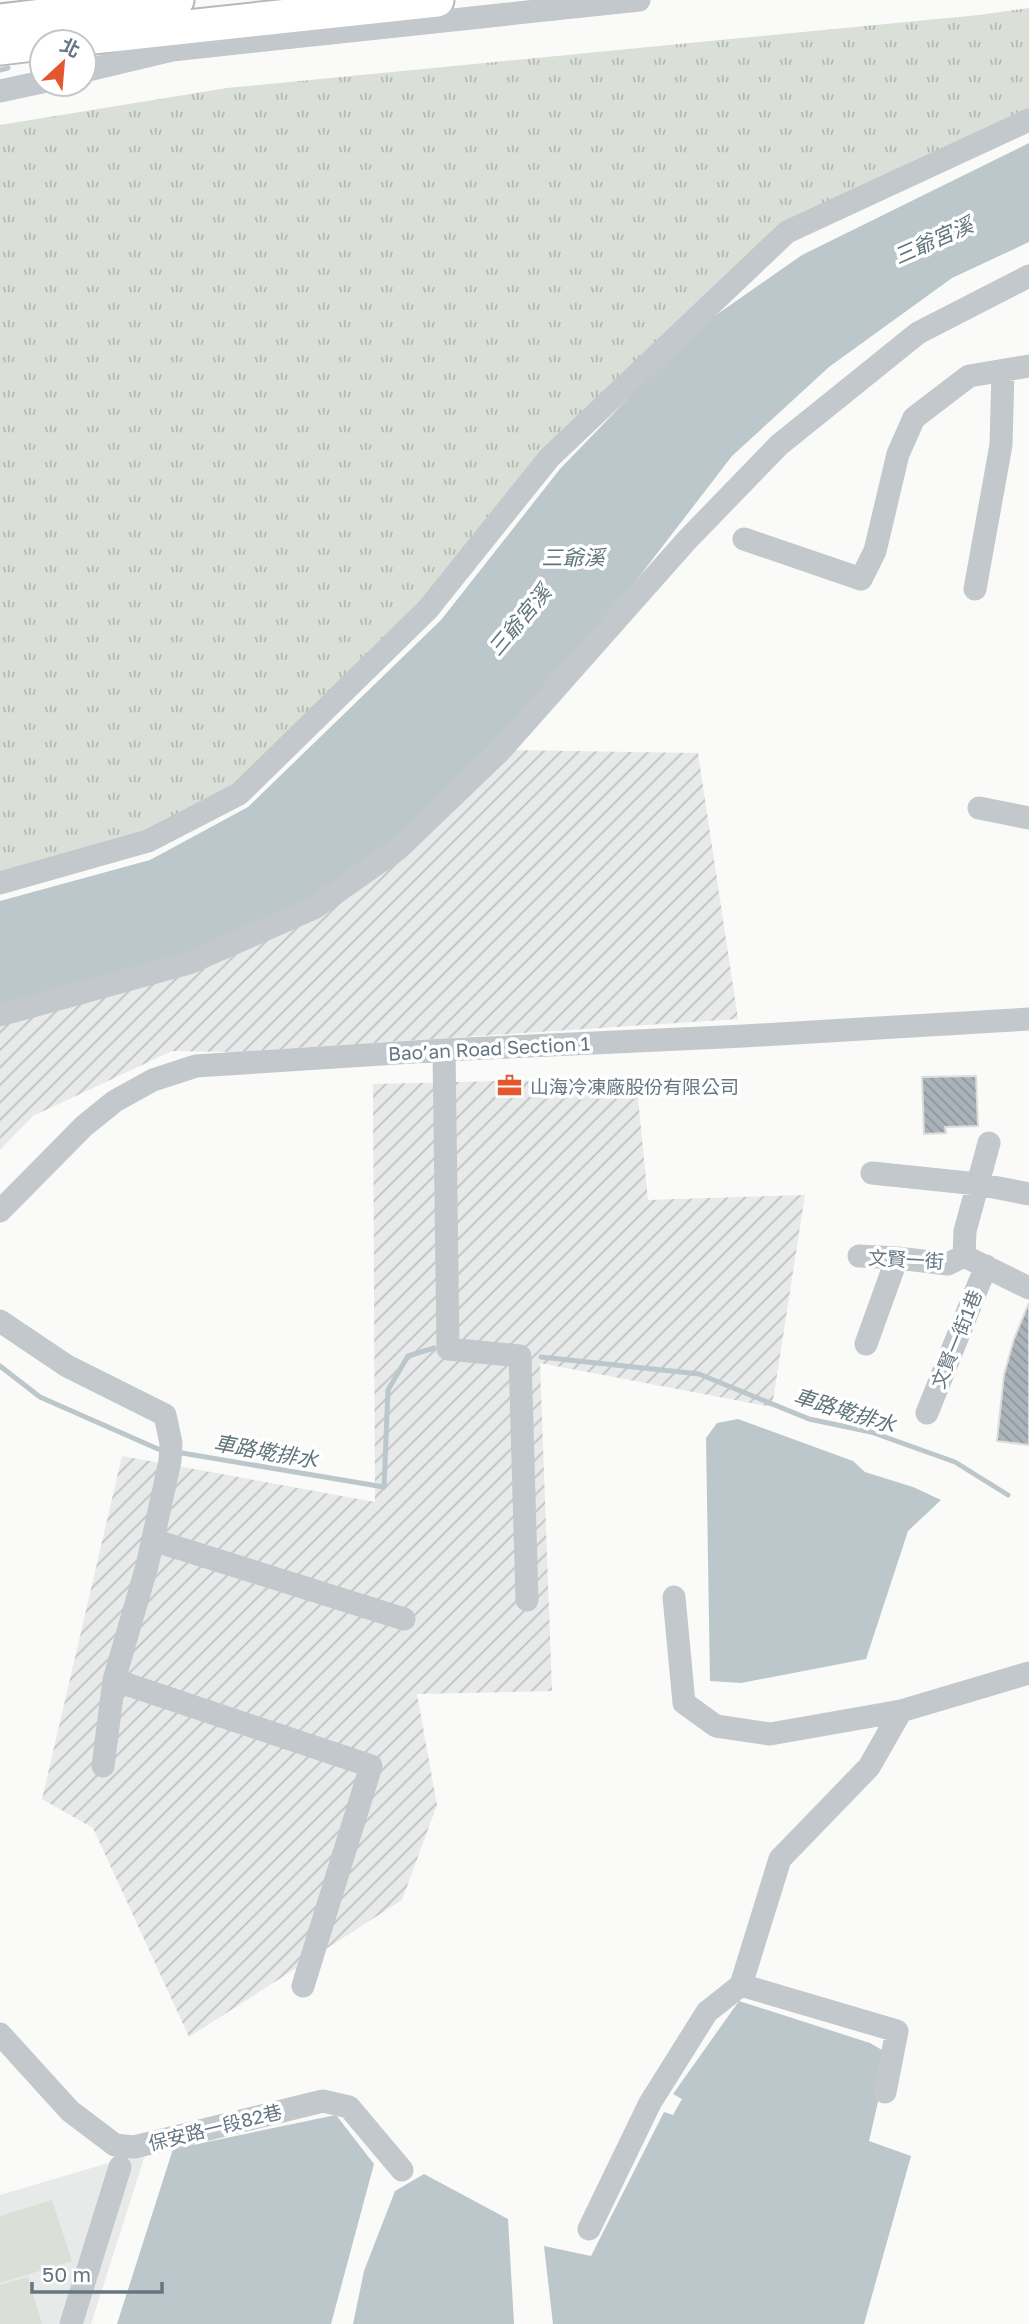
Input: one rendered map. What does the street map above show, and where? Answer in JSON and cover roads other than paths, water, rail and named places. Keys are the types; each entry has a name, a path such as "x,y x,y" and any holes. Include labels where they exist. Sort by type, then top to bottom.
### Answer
{"highway":[{"path":"98,29 173,20 437,0"},
{"path":"0,20 28,31"},
{"path":"0,48 28,40"}],"street":[{"path":"98,63 173,20 639,0"},
{"path":"0,91 28,85"},
{"path":"0,883 148,841 239,794 428,609 549,458 787,232 1029,120"},
{"path":"0,1016 189,962 314,908 400,848 501,750 687,540 779,445 918,332 1029,276"},
{"path":"744,539 860,579 875,551 898,454 914,418 969,376 1029,366"},
{"path":"975,589 1001,445 1003,371"},
{"path":"979,808 1029,818"},
{"name":"Bao’an Road Section 1","path":"0,1211 94,1118 127,1094 166,1075 210,1064 1029,1019"},
{"path":"444,1050 448,1349 520,1356 527,1600"},
{"path":"964,1256 965,1231 989,1143"},
{"path":"872,1173 978,1184 1029,1194"},
{"name":"文賢一街","path":"859,1256 948,1264 964,1256 1029,1288"},
{"path":"866,1344 897,1258"},
{"name":"文賢一街1巷","path":"927,1413 986,1266"},
{"path":"0,1321 67,1366 165,1415 171,1452 153,1541 114,1680 103,1766"},
{"path":"153,1541 404,1619"},
{"path":"674,1597 684,1703 716,1726 770,1734 901,1711 1029,1673"},
{"path":"114,1680 371,1766 303,1986"},
{"path":"589,2229 657,2092 707,2012 741,1985 780,1859 869,1767 901,1711"},
{"path":"741,1985 897,2031 885,2092"},
{"name":"保安路一段82巷","path":"0,2034 69,2111 116,2145 134,2147 323,2101 349,2107 402,2170"},
{"path":"71,2324 120,2167"}],"water":[{"name":"三爺溪","path":"1029,143 1029,242 952,278 829,367 732,456 612,612 494,742 396,842 309,899 184,955 0,1006 0,901 150,860 248,807 441,620 560,469 692,332 802,255"},
{"path":"738,1419 853,1461 865,1472 913,1487 941,1500 908,1531 866,1659 741,1683 710,1681 706,1438 717,1423"},
{"path":"739,2001 870,2043 889,2054 869,2141 911,2156 864,2324 553,2324 544,2246 591,2256 664,2112 673,2115 682,2099 673,2094"},
{"path":"336,2115 374,2164 331,2324 117,2324 173,2149"},
{"path":"424,2174 508,2219 514,2324 353,2324 364,2271 395,2191"}],"waterway":[{"path":"0,70 8,68"},
{"name":"車路墘排水","path":"176,1452 384,1487 388,1390 408,1356 434,1348"},
{"name":"車路墘排水","path":"541,1357 699,1374 809,1419 871,1432 955,1462 1008,1495"},
{"name":"車路墘排水","path":"0,1366 40,1397 158,1449 166,1450"}],"place":[{"name":"山海冷凍廠股份有限公司","path":"510,1086"}],"water label":[{"name":"三爺宮溪","path":"933,240"},
{"name":"三爺宮溪","path":"519,620"}]}
